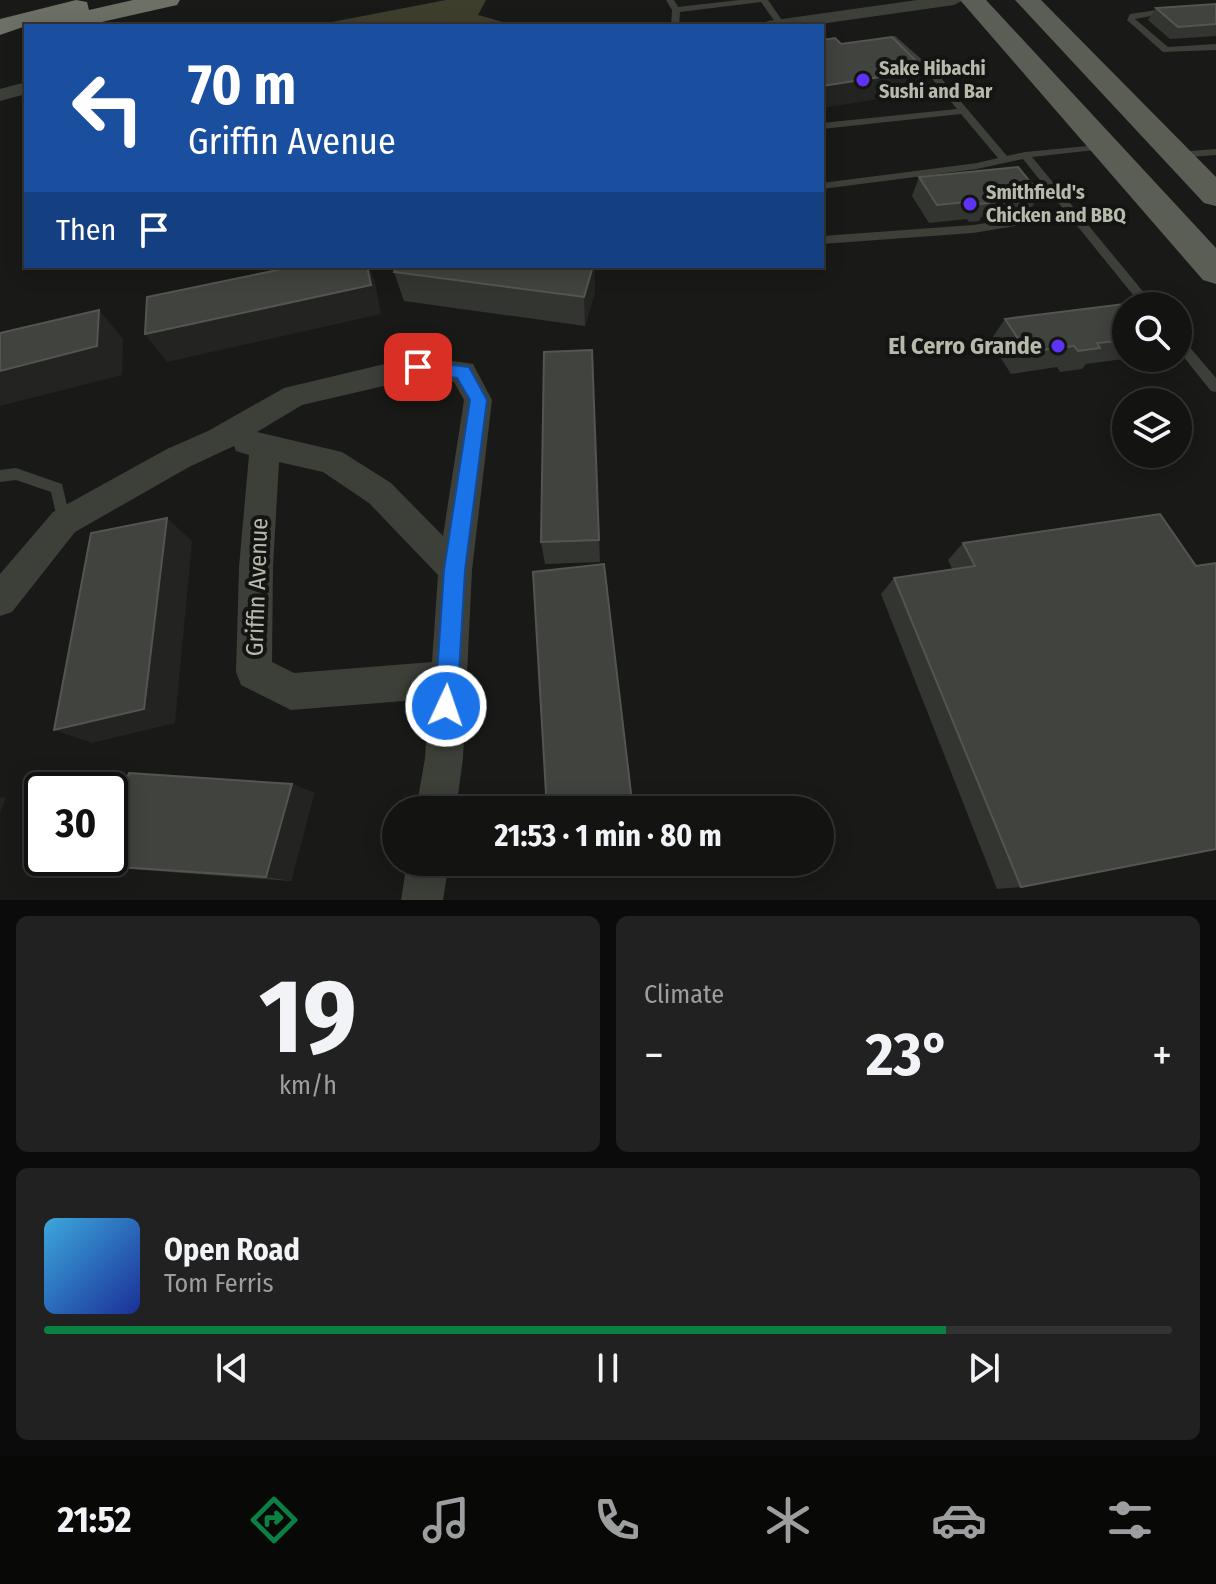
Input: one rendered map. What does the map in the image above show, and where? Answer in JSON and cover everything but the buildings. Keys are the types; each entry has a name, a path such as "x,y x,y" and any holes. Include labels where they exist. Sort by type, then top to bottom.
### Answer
{"highway":[{"path":"35,24 107,0"},
{"path":"47,24 168,0"}],"main road":[{"path":"972,0 1216,271"},
{"path":"1027,0 1216,196"}],"street":[{"path":"784,24 954,0"},
{"path":"0,95 24,89"},
{"path":"0,600 64,522 226,436 294,396 418,367 463,372 478,400 455,570 444,758 438,796"},
{"path":"226,436 265,448 331,461 380,493 455,570"},
{"name":"Griffin Avenue","path":"265,448 256,567 254,672 291,692 447,679"},
{"path":"422,900 426,876"}],"lane":[{"path":"670,0 676,10 675,24"},
{"path":"676,10 711,3 760,0 776,24"},
{"path":"1151,0 1165,11"},
{"path":"1178,10 1133,16 1131,20 1166,50 1216,47"},
{"path":"866,43 895,39 951,93 1005,160"},
{"path":"824,126 963,111"},
{"path":"824,186 1104,146"},
{"path":"1176,155 1216,152"},
{"path":"1025,155 1137,292"},
{"path":"824,240 973,229 1071,213"},
{"path":"1192,358 1216,387"},
{"path":"0,476 16,474 57,488 64,522"}],"shaded area":[{"path":"446,0 486,0 478,15 510,24 321,24"}],"place":[{"name":"Sake Hibachi Sushi and Bar","path":"863,80"},
{"name":"Smithfield's Chicken and BBQ","path":"970,204"},
{"name":"El Cerro Grande","path":"1058,346"}],"route":[{"path":"418,367 463,372 478,400 455,570 446,706"}]}
